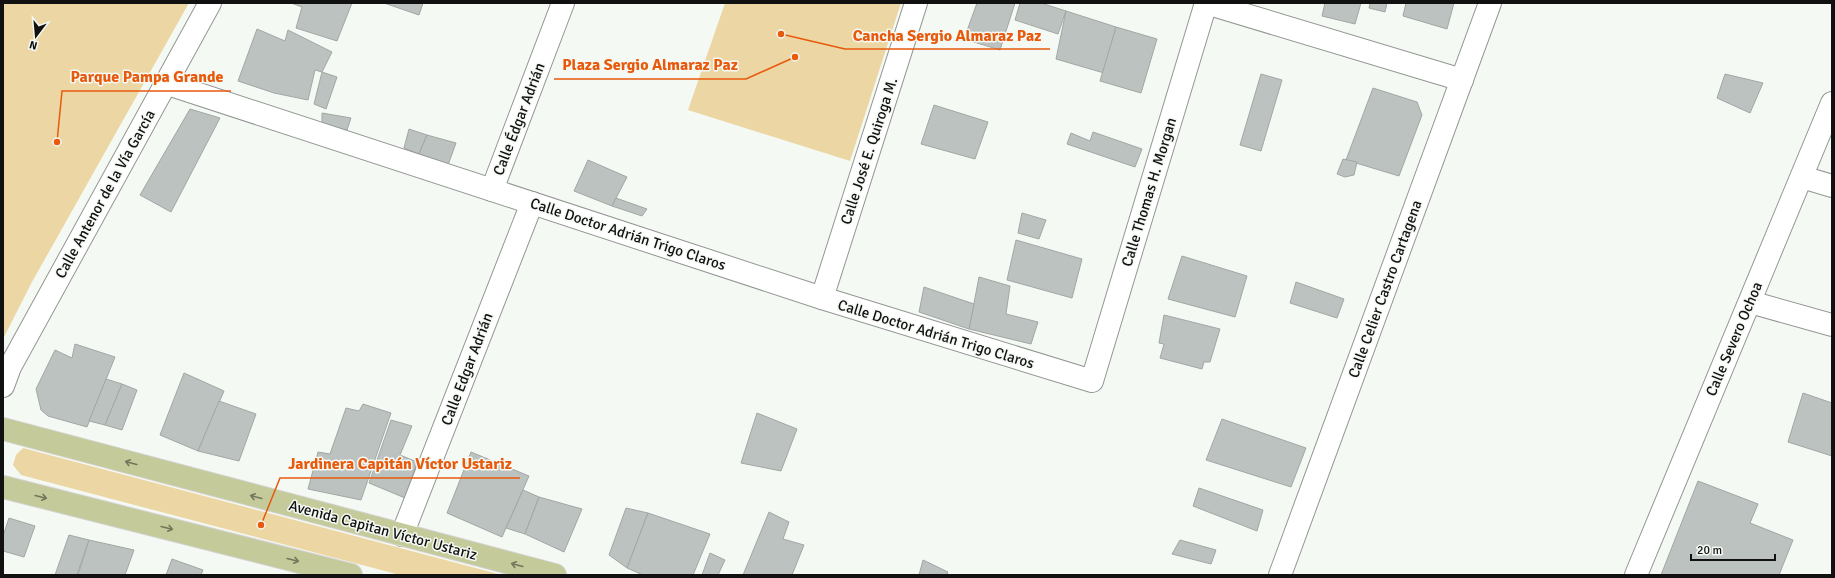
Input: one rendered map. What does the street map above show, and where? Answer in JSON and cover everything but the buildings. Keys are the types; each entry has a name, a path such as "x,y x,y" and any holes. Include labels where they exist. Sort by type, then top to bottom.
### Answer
{"main road":[{"name":"Avenida Capitan Víctor Ustariz","path":"3,429 555,575"},
{"path":"3,487 351,575"}],"street":[{"name":"Calle Antenor de la Vía García","path":"3,386 10,367 210,3"},
{"name":"Calle Édgar Adrián","path":"492,190 563,3"},
{"name":"Calle José E. Quiroga M.","path":"822,298 916,3"},
{"path":"1206,3 1462,80"},
{"name":"Calle Thomas H. Morgan","path":"1092,381 1206,3"},
{"name":"Calle Celier Castro Cartagena","path":"1280,575 1490,3"},
{"name":"Calle Doctor Adrián Trigo Claros","path":"165,83 822,298 1092,381"},
{"name":"Calle Severo Ochoa","path":"1636,575 1832,103"},
{"path":"1802,177 1832,186"},
{"name":"Calle Edgar Adrián","path":"402,535 532,203"},
{"path":"1750,302 1832,325"}],"shaded area":[{"path":"3,3 189,3 32,282 3,339"},
{"path":"725,3 901,3 850,161 688,110"},
{"path":"23,448 502,575 400,575 21,475 13,465 16,455"}],"place":[{"name":"Cancha Sergio Almaraz Paz","path":"781,34"},
{"name":"Plaza Sergio Almaraz Paz","path":"795,57"},
{"name":"Parque Pampa Grande","path":"57,142"},
{"name":"Jardinera Capitán Víctor Ustariz","path":"261,525"}]}
